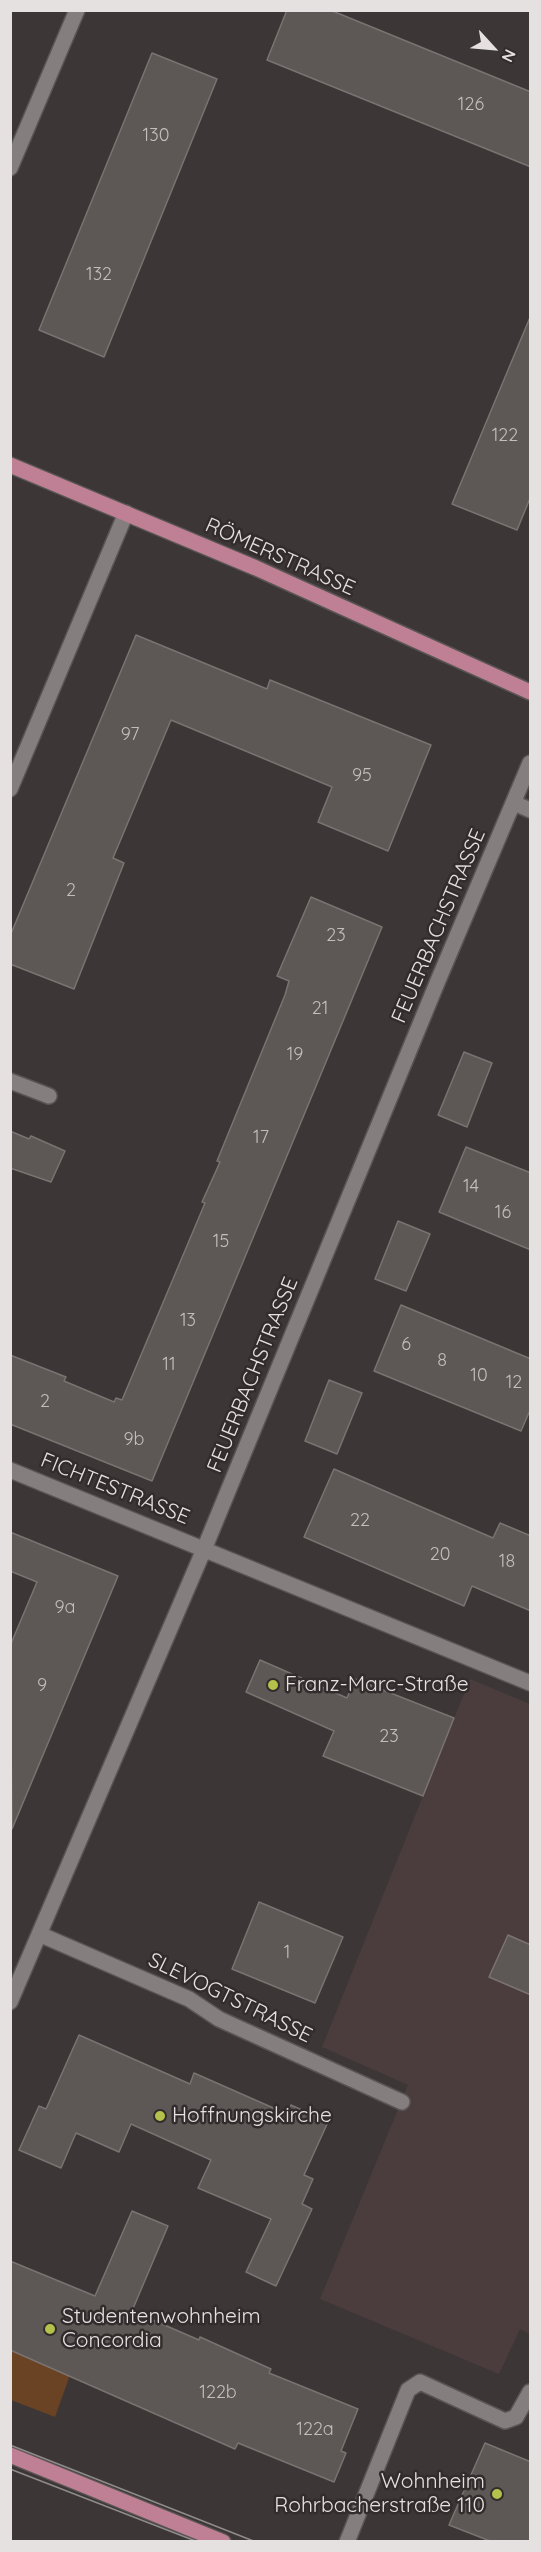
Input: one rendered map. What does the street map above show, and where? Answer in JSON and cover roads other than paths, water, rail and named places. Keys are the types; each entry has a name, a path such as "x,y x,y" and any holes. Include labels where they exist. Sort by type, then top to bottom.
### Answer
{"main road":[{"name":"RÖMERSTRASSE","path":"10,465 126,513 531,692"},
{"path":"10,2455 199,2537 223,2541"}],"street":[{"path":"10,168 77,10"},
{"path":"10,789 126,513"},
{"name":"FEUERBACHSTRASSE","path":"10,2002 205,1547 531,763"},
{"path":"514,803 531,810"},
{"path":"10,1081 49,1096"},
{"name":"FICHTESTRASSE","path":"10,1470 205,1547"},
{"path":"205,1547 531,1683"},
{"name":"SLEVOGTSTRASSE","path":"39,1934 189,1999 219,2019 402,2102"},
{"path":"347,2541 408,2390 420,2382 505,2421 516,2417 531,2392"}],"tram line":[{"path":"10,2445 256,2542"},
{"path":"10,2469 198,2542"}],"place":[{"name":"Franz-Marc-Straße","path":"273,1685"},
{"name":"Hoffnungskirche","path":"160,2116"},
{"name":"Studentenwohnheim Concordia","path":"50,2329"},
{"name":"Wohnheim Rohrbacherstraße 110","path":"497,2494"}]}
